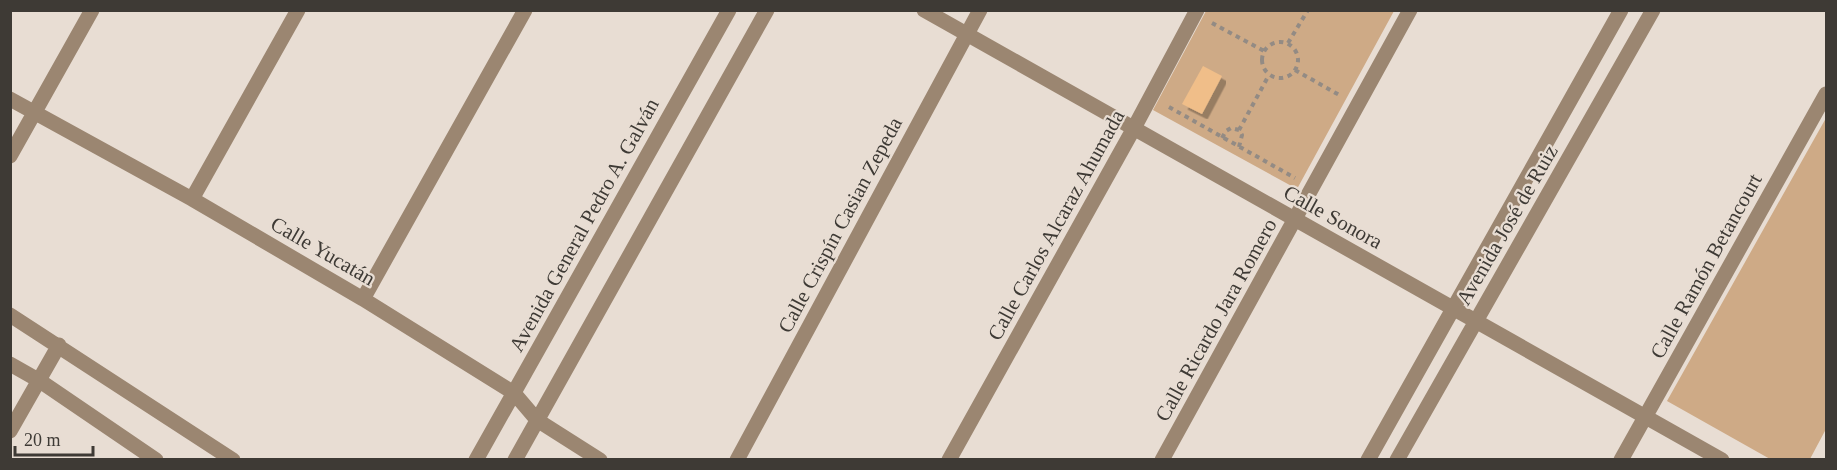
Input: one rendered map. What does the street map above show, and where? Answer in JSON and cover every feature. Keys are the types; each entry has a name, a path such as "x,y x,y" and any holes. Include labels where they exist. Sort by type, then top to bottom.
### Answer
{"street":[{"path":"10,156 92,10"},
{"path":"192,199 297,10"},
{"path":"363,299 525,10"},
{"name":"Avenida General Pedro A. Galván","path":"476,459 729,10"},
{"path":"515,459 767,10"},
{"name":"Calle Sonora","path":"924,10 1722,459"},
{"name":"Calle Crispín Casian Zepeda","path":"737,459 980,10"},
{"name":"Calle Ricardo Jara Romero","path":"1162,459 1410,10"},
{"name":"Avenida José de Ruiz","path":"1368,459 1622,10"},
{"name":"Avenida José de Ruiz","path":"1397,459 1653,10"},
{"name":"Calle Carlos Alcaraz Ahumada","path":"949,459 1134,128 1202,15"},
{"name":"Calle Ramón Betancourt","path":"1622,459 1827,94"},
{"name":"Calle Yucatán","path":"10,99 192,199 363,299 514,393 537,420 600,459"},
{"path":"10,315 59,345 226,458"},
{"path":"10,431 59,345"},
{"path":"10,364 40,381 156,459"}],"path":[{"path":"1288,43 1308,10"},
{"path":"1202,15 1264,51"},
{"path":"1277,41 1288,43 1297,52 1295,70 1286,78 1269,75 1262,63 1264,51 1277,41"},
{"path":"1295,70 1341,96 1347,87"},
{"path":"1239,130 1269,75"},
{"path":"1162,103 1295,179 1301,168"},
{"path":"1222,138 1231,128 1239,130 1242,135 1239,147"}],"shaded area":[{"path":"1206,11 1394,11 1297,189 1153,110"},
{"path":"1826,118 1826,429 1810,459 1770,459 1667,401"}],"building":[{"path":"1203,66 1222,76 1202,114 1182,104"}]}
